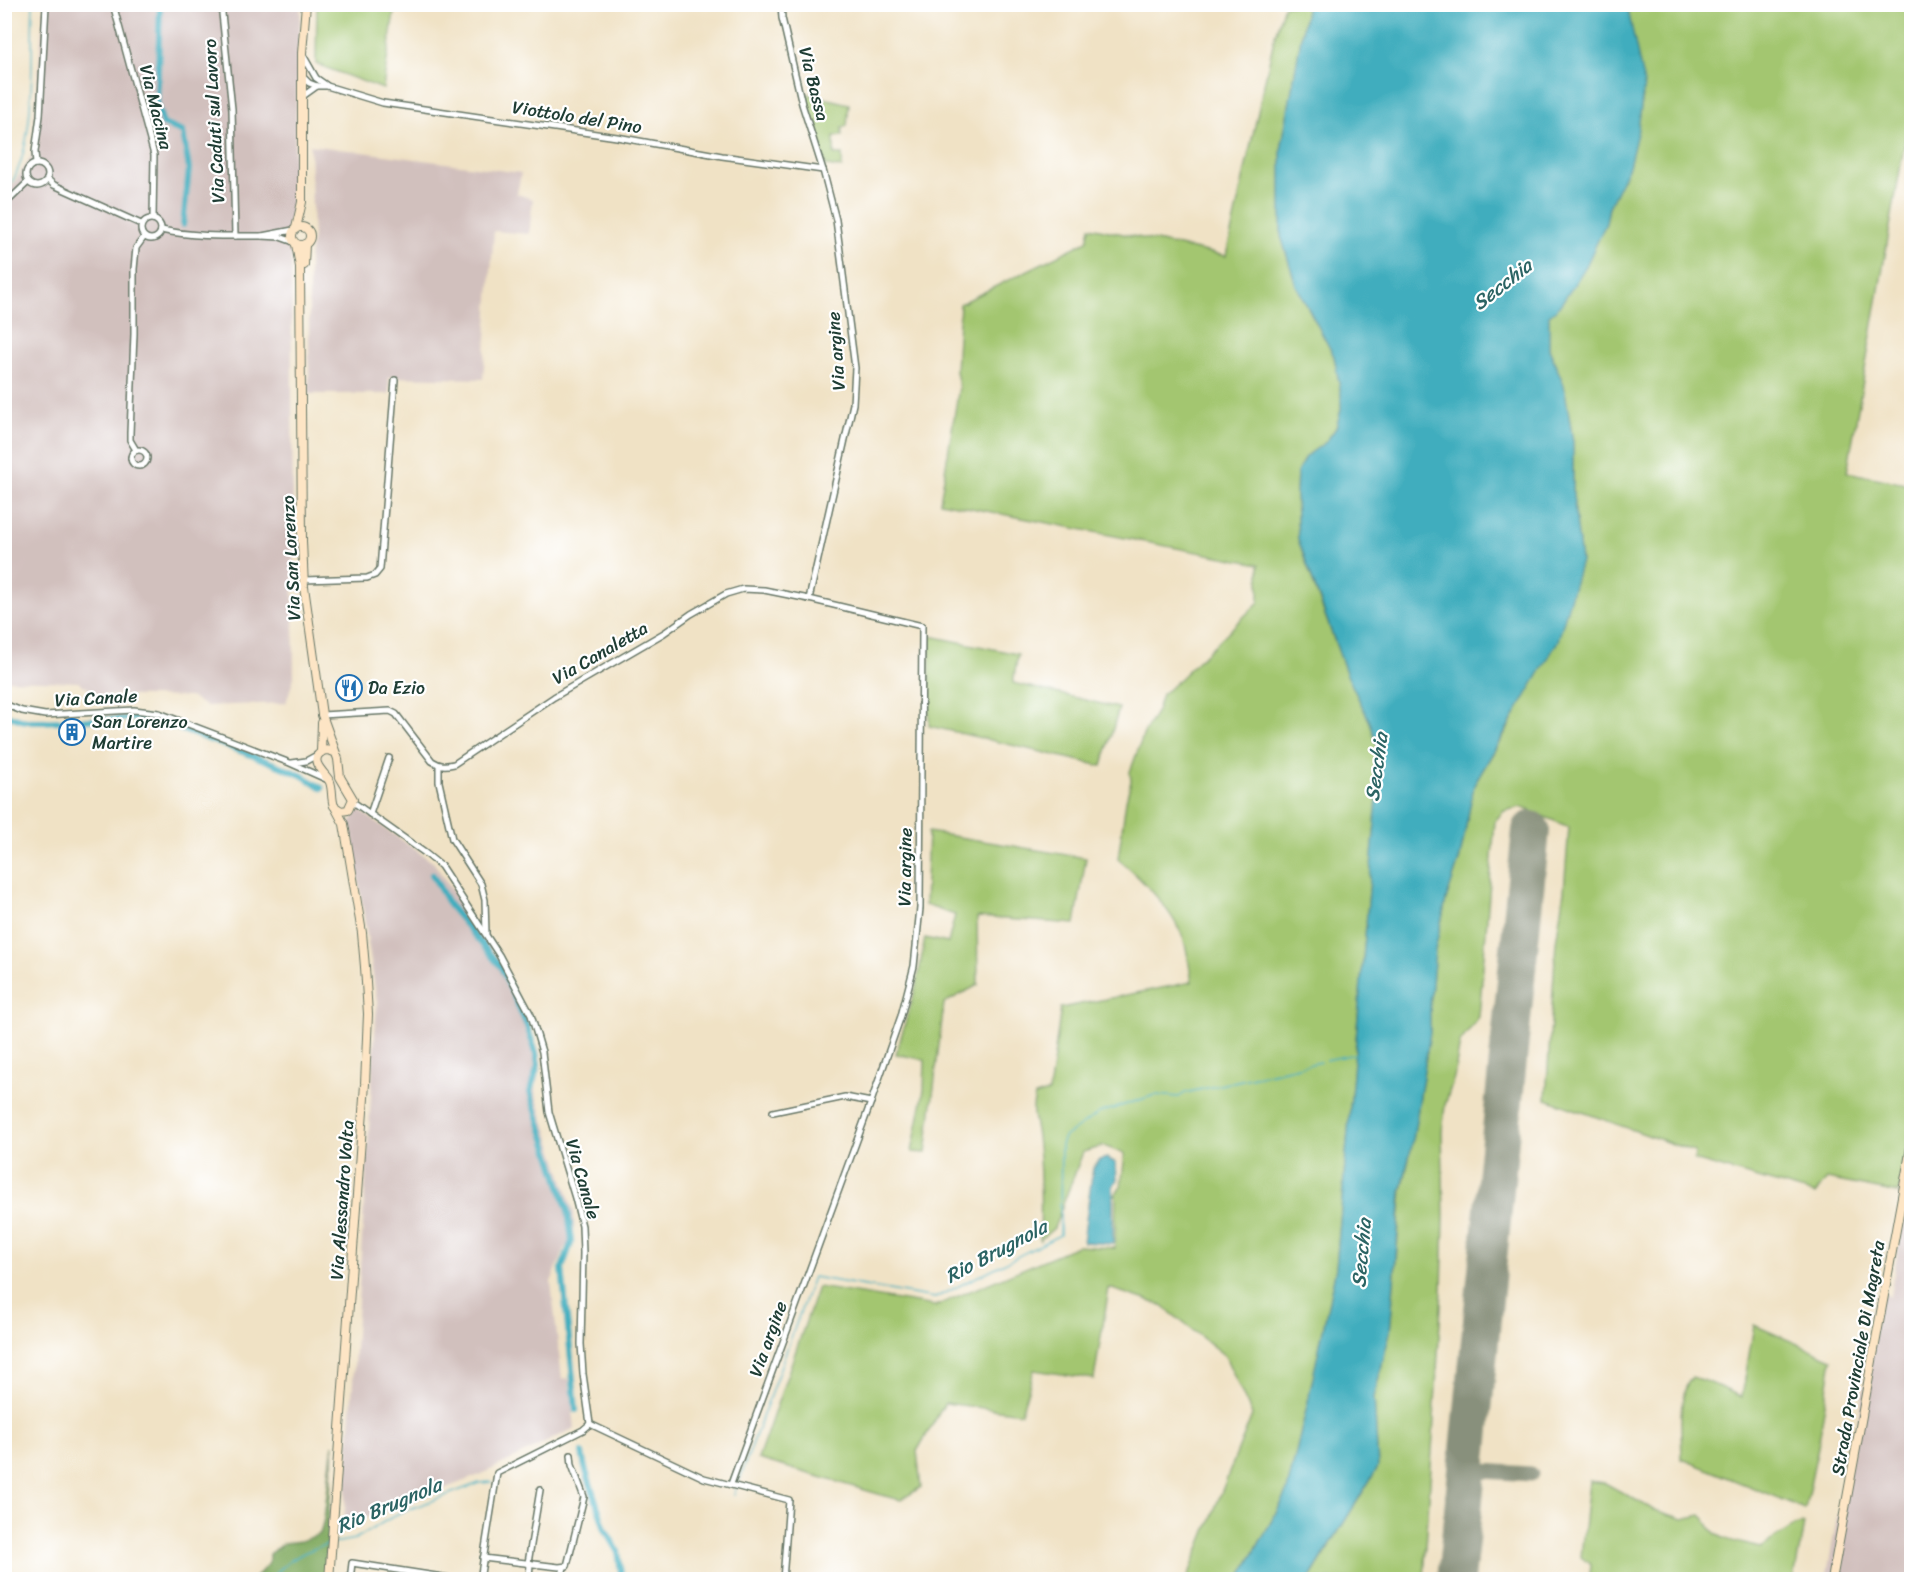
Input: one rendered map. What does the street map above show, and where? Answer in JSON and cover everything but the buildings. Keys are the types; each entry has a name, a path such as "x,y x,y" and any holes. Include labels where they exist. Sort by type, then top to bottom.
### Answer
{"main road":[{"path":"302,202 291,238 295,243 305,244 310,238 302,202 302,53 306,4"},
{"path":"294,229 301,226 307,229"},
{"name":"Via San Lorenzo","path":"295,243 300,267 304,580 322,716"},
{"name":"Via San Lorenzo","path":"302,398 305,244"},
{"path":"322,716 338,759 340,777 352,796 344,824"},
{"path":"322,716 319,753 316,762 330,782 333,802 344,824"},
{"path":"319,753 327,750 334,752"},
{"path":"336,809 341,811 350,807"},
{"name":"Via Alessandro Volta","path":"329,1580 367,1037 367,991 362,933 344,824"},
{"name":"Strada Provinciale Di Magreta","path":"1832,1580 1911,1142"}],"street":[{"path":"36,164 46,4 113,5"},
{"name":"Via Caduti sul Lavoro","path":"221,4 232,109 235,236"},
{"name":"Via Bassa","path":"781,4 782,18 802,104 823,170"},
{"name":"Via Macina","path":"113,5 154,155 153,219"},
{"name":"Viottolo del Pino","path":"302,53 316,78 327,86"},
{"path":"302,76 316,86 303,96"},
{"name":"Viottolo del Pino","path":"302,76 316,78"},
{"name":"Viottolo del Pino","path":"316,86 327,86 383,103 606,135 722,156 823,170"},
{"path":"36,164 45,168 48,173 47,179 40,186 33,186 28,182 26,172 36,164"},
{"name":"Via argine","path":"809,599 852,411 855,384 838,231 823,170"},
{"path":"47,179 54,185 141,224"},
{"path":"4,205 28,182"},
{"path":"153,219 158,222 161,230 158,236 153,239 144,237 141,224 145,220 153,219"},
{"path":"262,236 294,229"},
{"path":"161,230 180,234 280,237 295,243"},
{"path":"136,450 130,440 134,269 136,249 144,237"},
{"path":"304,580 367,578 380,569 395,380"},
{"name":"Via Canaletta","path":"439,766 454,764 554,697 655,638 691,614 726,594 743,588 809,599 922,626"},
{"name":"Via argine","path":"735,1485 901,1016 914,966 920,896 922,626"},
{"name":"Via Canale","path":"4,704 22,711 45,715 120,710 147,711 184,722 319,774 330,782"},
{"path":"322,716 393,712 427,756 439,766 439,782 453,838 481,884 485,900 486,935"},
{"path":"290,763 306,761 319,753"},
{"path":"370,814 389,758"},
{"name":"Via Canale","path":"350,807 357,804 441,866 512,976 536,1027 542,1052 549,1112 580,1219 583,1253 583,1374 590,1424"},
{"path":"773,1112 845,1097 871,1102"},
{"path":"480,1580 497,1473 583,1430 590,1424 694,1474 789,1500 783,1580"},
{"path":"561,1580 564,1568 569,1562 584,1497 572,1465 571,1455"},
{"path":"529,1580 529,1563 540,1490"},
{"path":"483,1558 564,1568"},
{"path":"350,1580 352,1563 462,1580"},
{"path":"412,1580 413,1572"}],"shaded area":[{"path":"44,5 301,5 291,236 294,677 286,703 206,706 190,697 100,695 78,682 5,680 5,197 31,157"},
{"path":"310,145 521,173 517,194 533,199 529,234 494,231 483,379 389,377 389,394 309,394 309,258 313,237"},
{"path":"359,810 434,863 503,967 519,1000 537,1050 540,1065 535,1092 574,1212 574,1245 566,1246 551,1282 562,1379 569,1378 575,1428 482,1474 374,1516 344,1523 377,1002 350,822"},
{"path":"1911,1175 1911,1579 1826,1580 1837,1517 1842,1507 1881,1292 1890,1296"}],"green space":[{"path":"317,5 395,5 383,89 316,64"},
{"path":"1284,5 1307,5 1281,150 1281,236 1296,285 1334,356 1341,393 1341,410 1336,428 1326,442 1305,457 1297,473 1298,539 1347,675 1370,722 1379,751 1379,777 1336,1268 1286,1495 1239,1579 1187,1579 1252,1415 1225,1356 1161,1305 1109,1288 1094,1379 1034,1370 1021,1413 945,1403 917,1451 921,1487 901,1500 758,1459 818,1287 935,1306 1077,1246 1115,1248 1116,1193 1121,1187 1125,1154 1104,1146 1083,1152 1054,1228 1040,1240 1040,1175 1033,1113 1035,1096 1049,1092 1061,1008 1192,982 1186,946 1170,913 1137,876 1118,859 1131,781 1130,772 1144,733 1157,711 1162,694 1259,602 1259,564 940,502 959,387 956,371 960,304 1087,241 1090,227 1226,256 1275,35"},
{"path":"1627,5 1911,5 1911,107 1847,472 1911,485 1912,972 1909,972 1906,996 1912,998 1912,1121 1899,1193 1827,1179 1815,1194 1694,1160 1695,1152 1546,1099 1556,942 1564,891 1569,827 1521,807 1504,811 1495,821 1479,1017 1460,1042 1454,1077 1445,1105 1442,1132 1444,1217 1442,1290 1424,1579 1309,1580 1378,1467 1374,1397 1390,1332 1402,1191 1413,1140 1430,1032 1435,950 1446,900 1460,857 1474,785 1510,725 1570,596 1581,561 1573,495 1573,441 1564,385 1549,349 1549,315 1557,309 1586,266 1606,223 1609,207 1629,166 1643,97"},
{"path":"804,93 849,104 847,126 842,128 842,136 834,136 834,155 842,155 842,168 826,166"},
{"path":"930,636 1018,654 1013,683 1119,708 1102,766 929,726"},
{"path":"928,832 1086,858 1075,924 977,917 978,985 944,1003 926,1153 912,1152 924,1090 925,1060 896,1054 917,983 925,938 948,943 955,915 925,905"},
{"path":"1754,1325 1832,1359 1818,1447 1805,1509 1682,1459 1681,1416 1687,1385 1692,1377 1742,1397"},
{"path":"333,1444 325,1579 254,1579 269,1563 269,1554 284,1543 301,1541 320,1534 324,1519"},
{"path":"1589,1481 1605,1483 1652,1509 1683,1519 1701,1515 1712,1530 1721,1537 1761,1548 1794,1526 1804,1524 1794,1579 1590,1580 1586,1578 1590,1574 1591,1565 1581,1557"}],"water":[{"name":"Secchia","path":"1307,5 1627,5 1644,84 1638,129 1629,166 1609,207 1606,223 1586,266 1557,309 1549,315 1549,349 1564,385 1573,442 1573,495 1581,561 1558,641 1474,785 1460,857 1446,900 1435,950 1430,1032 1413,1140 1401,1192 1390,1332 1374,1397 1378,1467 1309,1579 1239,1580 1286,1495 1336,1268 1379,777 1379,751 1370,722 1347,675 1298,539 1297,473 1305,457 1326,442 1336,428 1341,410 1341,394 1334,356 1296,285 1281,236 1281,150"},
{"path":"1107,1158 1116,1163 1117,1180 1113,1186 1113,1244 1083,1242 1093,1168 1099,1160"}],"waterway":[{"path":"4,194 15,176 28,130 31,104 33,4"},
{"path":"160,4 157,105 163,124 183,132 189,169 183,225"},
{"path":"4,714 34,722 143,718 267,761 301,775 322,788"},
{"path":"432,874 449,905 501,967 527,1026 536,1053 538,1065 530,1092 568,1211 572,1241 562,1268 576,1410"},
{"name":"Rio Brugnola","path":"1326,1060 1355,1054"},
{"name":"Rio Brugnola","path":"738,1484 813,1277 935,1298 1060,1235 1061,1145 1064,1137 1099,1113 1155,1095 1179,1097 1185,1093 1320,1062"},
{"path":"582,1453 605,1529 618,1551 622,1580"},
{"name":"Rio Brugnola","path":"334,1543 355,1539 399,1513 479,1483 492,1482"},
{"name":"Rio Brugnola","path":"734,1495 736,1488"},
{"name":"Rio Brugnola","path":"270,1580 282,1567 297,1557 330,1544"}],"taxiway":[{"path":"1467,1470 1531,1474"}],"runway":[{"path":"1456,1580 1531,830"}],"place":[{"name":"Da Ezio","path":"349,688"},
{"name":"San Lorenzo Martire","path":"72,732"}]}
